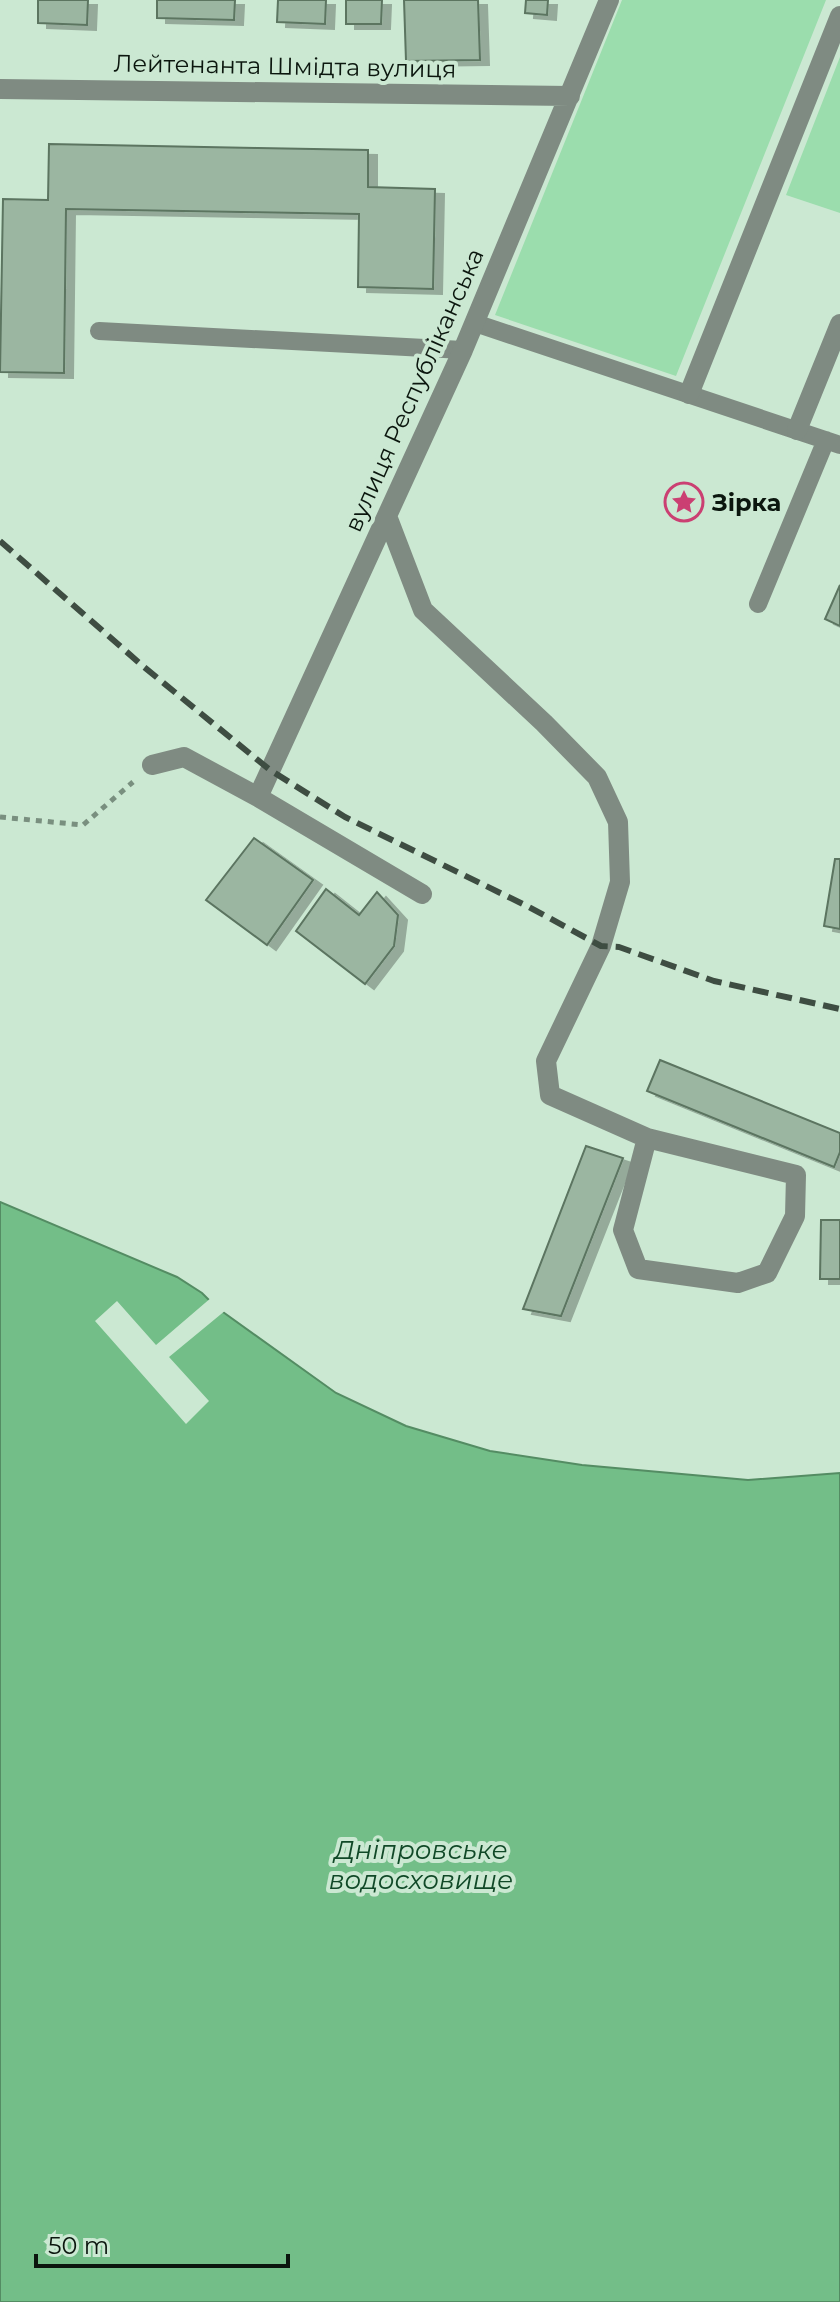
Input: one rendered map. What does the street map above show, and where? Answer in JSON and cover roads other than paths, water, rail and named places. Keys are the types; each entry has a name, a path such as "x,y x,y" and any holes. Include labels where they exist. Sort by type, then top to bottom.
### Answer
{"street":[{"name":"вулиця Республіканська","path":"258,797 475,323 609,0"},
{"path":"689,394 840,16"},
{"name":"Лейтенанта Шмідта вулиця","path":"0,89 570,96"},
{"path":"797,430 840,324"},
{"path":"387,516 423,610 597,777 618,822 620,882 601,946 546,1061 550,1095 647,1138 796,1175 795,1216 767,1273 738,1283 638,1269 623,1230 647,1138"},
{"path":"152,765 184,757 422,894"}],"lane":[{"path":"475,323 833,442 758,604"},
{"path":"99,331 463,350"}],"water":[{"name":"Дніпровське водосховище","path":"0,1202 177,1277 336,1393 406,1426 490,1451 582,1465 748,1480 840,1473 840,2302 0,2302"}],"railway":[{"path":"0,541 144,667 270,770 345,817 529,907 601,946 619,947 714,981 840,1009"}],"place":[{"name":"Зірка","path":"684,502"}]}
